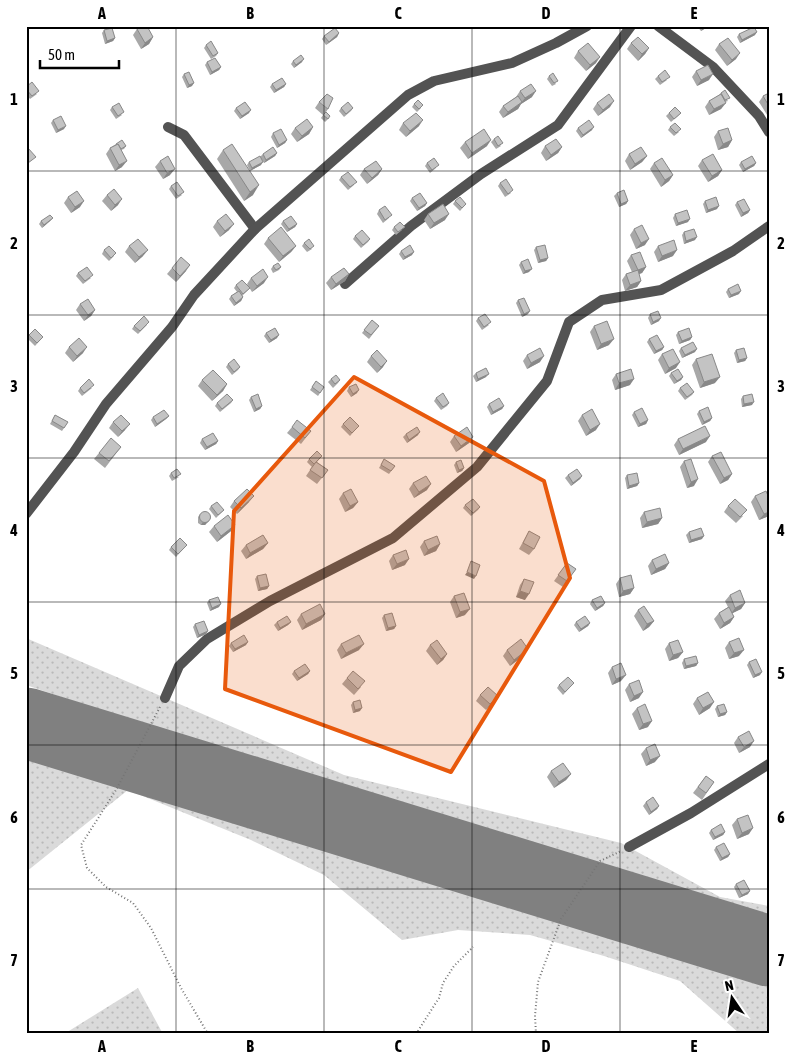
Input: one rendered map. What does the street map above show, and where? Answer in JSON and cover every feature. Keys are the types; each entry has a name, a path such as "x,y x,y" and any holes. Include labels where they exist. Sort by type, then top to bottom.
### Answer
{"street":[{"path":"26,514 74,452 106,404 172,327 194,295 255,229 408,95 434,81 512,63 556,43 587,26"},
{"path":"345,284 411,226 481,174 558,125 632,26"},
{"path":"658,26 714,67 759,116 769,132"},
{"path":"168,127 184,135 255,229"},
{"path":"165,698 179,666 207,639 270,601 393,538 477,467 547,381 569,322 602,300 662,290 733,251 769,226"},
{"path":"629,848 691,813 769,764"}],"path":[{"path":"165,698 116,790 81,845 87,868 106,887 133,903 151,928 181,988 208,1034"},
{"path":"536,1034 535,1016 538,982 561,919 600,860 629,848"},
{"path":"416,1034 438,998 443,982 454,966 473,947"}],"highlighted area":[{"path":"354,377 544,481 570,578 451,772 225,689 234,511"}],"shaded area":[{"path":"26,638 344,775 621,843 720,897 769,906 769,917 675,891 396,807 26,685"},
{"path":"26,740 249,814 769,973 769,1034 740,1034 680,981 604,956 530,935 458,930 402,940 324,875 251,840 128,790 26,872"},
{"path":"138,988 163,1034 64,1034"}],"building":[{"path":"147,26 153,37 145,43 137,29"},
{"path":"754,27 757,32 742,40 739,34"},
{"path":"112,28 115,38 107,41 104,30"},
{"path":"335,28 339,33 329,42 324,36"},
{"path":"638,37 649,48 642,54 631,43"},
{"path":"728,38 740,53 732,60 719,44"},
{"path":"211,41 218,53 213,56 206,45"},
{"path":"588,43 600,57 590,65 578,51"},
{"path":"301,55 304,59 296,65 293,61"},
{"path":"215,58 221,67 212,72 207,62"},
{"path":"708,65 713,74 701,80 696,71"},
{"path":"665,70 670,77 662,82 658,76"},
{"path":"189,72 194,83 189,85 184,74"},
{"path":"553,73 558,81 554,83 549,76"},
{"path":"282,78 286,84 276,90 272,84"},
{"path":"32,82 39,91 32,96 26,87"},
{"path":"531,84 536,91 525,98 520,91"},
{"path":"725,90 730,98 725,100 721,93"},
{"path":"769,93 769,106 763,96"},
{"path":"327,94 333,98 328,109 319,102"},
{"path":"609,94 614,101 603,110 597,103"},
{"path":"721,94 726,103 714,109 709,101"},
{"path":"518,96 522,102 508,112 503,106"},
{"path":"418,100 423,105 419,109 414,104"},
{"path":"245,102 251,110 242,116 236,108"},
{"path":"348,102 353,108 346,114 341,108"},
{"path":"119,103 124,112 118,116 112,107"},
{"path":"675,107 681,113 674,119 669,113"},
{"path":"326,112 330,116 328,119 323,115"},
{"path":"416,113 423,120 410,131 403,123"},
{"path":"61,116 66,126 58,130 53,120"},
{"path":"307,119 313,127 302,136 295,128"},
{"path":"589,120 594,127 583,135 578,128"},
{"path":"675,123 681,129 676,133 670,127"},
{"path":"728,128 732,140 723,144 718,131"},
{"path":"281,129 287,140 279,145 273,133"},
{"path":"484,129 491,140 472,153 465,142"},
{"path":"498,136 503,143 498,146 494,139"},
{"path":"556,139 562,147 551,155 545,146"},
{"path":"122,140 126,146 121,149 116,144"},
{"path":"118,144 127,161 119,165 110,148"},
{"path":"232,144 259,185 250,192 223,150"},
{"path":"273,147 277,153 266,160 263,154"},
{"path":"641,147 647,156 635,164 629,154"},
{"path":"28,148 36,157 28,163 26,160 26,150"},
{"path":"713,154 722,170 712,176 702,160"},
{"path":"168,156 175,169 167,173 160,161"},
{"path":"260,156 263,162 252,168 249,162"},
{"path":"752,156 756,163 745,169 741,162"},
{"path":"434,158 439,165 432,170 427,163"},
{"path":"662,158 673,175 665,180 654,163"},
{"path":"376,161 382,169 372,178 364,169"},
{"path":"348,172 357,182 350,187 341,177"},
{"path":"506,179 513,190 508,194 500,183"},
{"path":"177,182 184,192 178,196 171,186"},
{"path":"114,189 122,199 115,205 107,195"},
{"path":"624,190 628,201 621,204 617,193"},
{"path":"77,191 84,201 75,207 68,197"},
{"path":"420,193 427,203 419,208 412,198"},
{"path":"460,197 466,204 462,208 455,201"},
{"path":"716,197 719,206 708,210 705,201"},
{"path":"744,199 750,210 743,213 737,202"},
{"path":"443,204 449,214 434,223 428,214"},
{"path":"385,206 392,215 385,220 379,210"},
{"path":"687,210 690,219 678,223 675,214"},
{"path":"226,214 234,224 225,231 217,221"},
{"path":"50,215 53,218 44,225 41,221"},
{"path":"291,216 297,224 289,229 283,221"},
{"path":"400,222 405,227 398,232 394,227"},
{"path":"642,225 649,239 641,243 634,229"},
{"path":"281,227 296,246 283,256 268,238"},
{"path":"694,229 697,237 686,241 684,232"},
{"path":"362,230 370,239 363,245 355,236"},
{"path":"138,239 148,250 139,257 129,246"},
{"path":"309,239 314,246 310,249 304,243"},
{"path":"674,240 677,250 662,256 658,246"},
{"path":"410,245 414,252 405,257 401,251"},
{"path":"545,245 548,258 540,260 536,247"},
{"path":"109,246 116,253 111,258 104,250"},
{"path":"640,252 646,267 638,270 631,255"},
{"path":"181,257 190,265 180,276 172,268"},
{"path":"528,259 532,269 525,271 521,262"},
{"path":"278,263 281,267 276,270 273,266"},
{"path":"87,267 93,275 85,281 78,273"},
{"path":"344,268 349,274 336,284 331,277"},
{"path":"263,269 268,277 257,286 251,278"},
{"path":"638,270 641,281 630,285 626,274"},
{"path":"242,280 250,288 243,294 236,285"},
{"path":"738,284 741,291 731,295 728,289"},
{"path":"239,291 243,297 236,303 231,296"},
{"path":"524,298 530,311 524,314 518,300"},
{"path":"88,299 95,310 88,315 80,304"},
{"path":"658,311 661,318 653,322 650,314"},
{"path":"485,314 491,322 484,327 478,318"},
{"path":"144,316 149,322 140,331 134,326"},
{"path":"372,320 379,326 371,335 364,330"},
{"path":"607,321 614,339 601,344 594,326"},
{"path":"275,328 279,335 271,340 266,333"},
{"path":"689,328 692,337 682,341 678,332"},
{"path":"35,329 43,337 37,343 29,335"},
{"path":"657,335 664,347 656,351 649,339"},
{"path":"79,338 87,347 77,356 69,347"},
{"path":"693,342 697,349 685,355 681,348"},
{"path":"540,348 544,356 531,363 527,355"},
{"path":"744,348 747,358 739,360 736,350"},
{"path":"673,349 680,362 669,368 662,354"},
{"path":"377,350 387,361 381,367 371,356"},
{"path":"712,354 720,377 704,382 696,359"},
{"path":"234,359 240,367 234,372 228,364"},
{"path":"486,368 489,374 478,379 476,373"},
{"path":"631,369 634,379 619,383 616,374"},
{"path":"678,369 683,377 677,381 671,373"},
{"path":"213,370 227,384 217,395 202,380"},
{"path":"336,375 340,380 335,384 331,379"},
{"path":"89,379 94,385 84,393 80,388"},
{"path":"316,381 324,387 320,393 312,387"},
{"path":"687,383 694,392 687,397 680,388"},
{"path":"356,384 359,390 353,394 349,387"},
{"path":"443,393 449,403 443,407 436,398"},
{"path":"227,394 233,400 222,409 217,403"},
{"path":"258,394 262,406 256,409 251,397"},
{"path":"752,394 754,402 744,404 743,396"},
{"path":"499,398 504,406 493,412 489,404"},
{"path":"708,407 712,418 704,422 699,411"},
{"path":"642,408 648,420 640,424 634,412"},
{"path":"592,409 600,424 590,430 582,415"},
{"path":"164,410 169,416 157,424 153,417"},
{"path":"55,415 68,422 64,428 52,421"},
{"path":"121,415 130,424 122,431 113,422"},
{"path":"350,417 359,426 352,433 343,424"},
{"path":"297,420 311,431 305,438 292,427"},
{"path":"705,426 710,436 683,449 678,439"},
{"path":"417,427 420,432 409,440 406,434"},
{"path":"467,427 473,437 461,446 454,436"},
{"path":"213,433 218,441 207,447 202,439"},
{"path":"111,438 121,447 109,461 99,453"},
{"path":"317,451 322,456 314,464 309,459"},
{"path":"721,452 732,474 724,478 712,456"},
{"path":"384,459 395,466 391,471 381,465"},
{"path":"691,459 698,479 691,482 684,461"},
{"path":"461,460 464,468 459,470 456,462"},
{"path":"316,462 328,470 322,478 310,470"},
{"path":"177,469 181,474 174,478 171,473"},
{"path":"577,469 582,476 573,483 568,475"},
{"path":"637,473 639,483 629,486 627,475"},
{"path":"426,476 431,484 419,492 413,483"},
{"path":"247,489 254,496 241,508 234,501"},
{"path":"351,489 358,502 350,506 343,493"},
{"path":"766,491 769,498 769,512 764,514 755,496"},
{"path":"473,499 480,507 473,513 465,505"},
{"path":"735,499 747,510 740,517 728,506"},
{"path":"217,502 224,510 218,515 211,506"},
{"path":"660,508 662,518 647,522 644,512"},
{"path":"205,511 211,517 205,523 199,517"},
{"path":"228,515 235,525 221,536 214,526"},
{"path":"701,528 704,536 691,540 689,532"},
{"path":"529,531 540,537 534,549 523,543"},
{"path":"263,535 268,543 250,553 246,545"},
{"path":"437,536 440,544 428,550 424,541"},
{"path":"180,538 187,545 178,554 171,547"},
{"path":"406,550 409,559 397,564 393,555"},
{"path":"665,554 669,563 656,569 652,560"},
{"path":"471,561 480,565 476,576 467,572"},
{"path":"567,563 576,569 567,581 558,575"},
{"path":"266,574 269,586 260,588 257,576"},
{"path":"631,575 634,588 623,591 620,578"},
{"path":"524,579 534,582 529,594 520,591"},
{"path":"740,590 745,603 735,608 730,595"},
{"path":"464,593 470,609 460,612 454,596"},
{"path":"601,596 605,603 597,608 592,600"},
{"path":"218,597 221,604 212,608 209,600"},
{"path":"320,604 325,614 306,624 301,614"},
{"path":"644,606 654,621 647,624 638,610"},
{"path":"729,607 734,617 724,623 719,613"},
{"path":"392,613 396,626 388,628 384,615"},
{"path":"287,616 291,622 280,628 277,622"},
{"path":"585,616 590,623 581,629 576,622"},
{"path":"204,621 208,631 199,635 195,624"},
{"path":"244,635 248,642 235,649 231,643"},
{"path":"359,635 364,644 346,653 341,644"},
{"path":"739,638 744,650 734,653 729,642"},
{"path":"521,639 528,649 514,660 507,650"},
{"path":"437,640 447,654 441,659 430,645"},
{"path":"678,640 683,652 673,655 669,643"},
{"path":"696,656 698,663 686,666 684,659"},
{"path":"756,659 762,672 755,675 749,662"},
{"path":"621,663 626,675 616,679 612,667"},
{"path":"305,664 310,671 299,678 294,671"},
{"path":"353,671 365,681 358,689 347,678"},
{"path":"568,677 574,683 565,692 559,685"},
{"path":"639,680 643,692 634,696 629,684"},
{"path":"488,687 498,696 490,704 480,695"},
{"path":"708,692 714,702 703,708 697,698"},
{"path":"360,700 362,708 355,710 353,702"},
{"path":"645,704 652,721 643,724 637,708"},
{"path":"724,704 727,712 720,714 717,706"},
{"path":"749,731 754,741 744,747 738,737"},
{"path":"655,744 660,756 650,760 646,748"},
{"path":"563,763 571,774 559,782 551,771"},
{"path":"706,776 714,782 706,793 698,787"},
{"path":"653,797 659,806 651,812 646,802"},
{"path":"748,815 753,828 742,833 737,819"},
{"path":"721,824 725,832 715,837 711,830"},
{"path":"724,843 730,854 722,858 716,847"},
{"path":"744,880 750,891 742,895 736,884"}],"runway":[{"path":"26,723 769,951"}]}
